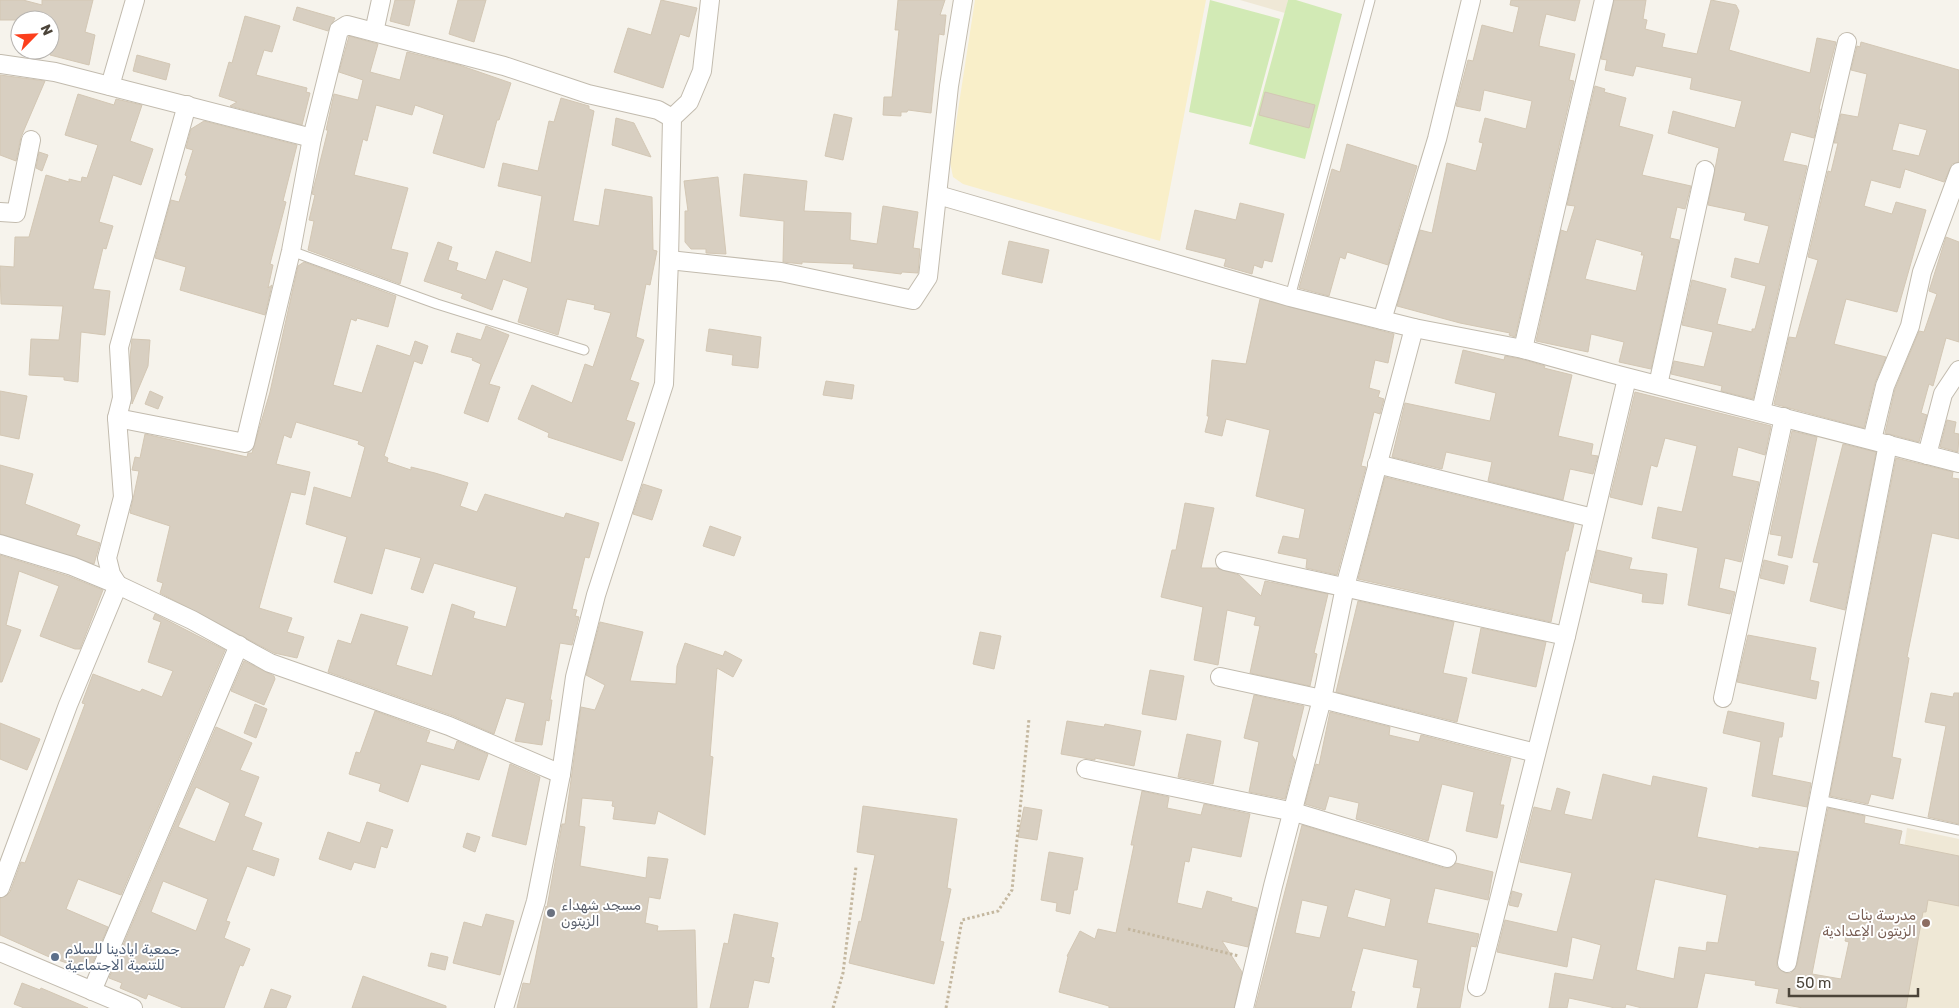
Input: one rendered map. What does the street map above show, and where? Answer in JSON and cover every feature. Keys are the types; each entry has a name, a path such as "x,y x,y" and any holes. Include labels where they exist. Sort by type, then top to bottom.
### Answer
{"street":[{"path":"110,86 135,0"},
{"path":"374,32 381,0"},
{"path":"504,1008 536,901 561,774 575,677 596,596 664,384 672,118 689,102 702,71 710,0"},
{"path":"669,260 781,272 914,300 928,277 950,86 963,0"},
{"path":"1382,320 1437,140 1471,0"},
{"path":"1523,349 1604,0"},
{"path":"117,418 245,443 291,251 312,138 339,30 347,25 504,66 588,94 658,110 672,118"},
{"path":"1761,411 1848,42"},
{"path":"0,64 55,72 312,138"},
{"path":"118,585 111,574 108,558 123,497 117,418 122,398 119,347 187,105"},
{"path":"0,212 16,213 31,140"},
{"path":"1658,385 1705,170"},
{"path":"1787,962 1819,800 1880,442 1885,386 1910,326 1922,272 1959,172"},
{"path":"938,195 1290,297 1414,328 1523,349 1627,378 1959,463"},
{"path":"1244,1008 1273,886 1294,812 1322,699 1345,587 1414,328"},
{"path":"1928,454 1943,394 1959,370"},
{"path":"1477,987 1566,636 1627,378"},
{"path":"1723,698 1784,417"},
{"path":"1378,464 1593,518"},
{"path":"0,544 64,563 118,585 239,645 270,663 449,726 561,774"},
{"path":"1225,561 1566,636"},
{"path":"0,888 68,705 118,585"},
{"path":"92,991 239,645"},
{"path":"1220,677 1322,699 1536,753"},
{"path":"1086,769 1294,812 1447,858"},
{"path":"0,952 133,1008"}],"lane":[{"path":"1290,297 1370,0"},
{"path":"291,251 437,304 584,350"},
{"path":"1819,800 1959,830"}],"path":[{"path":"946,1008 962,920 998,911 1012,890 1029,719"},
{"path":"833,1008 843,973 856,867"},
{"path":"1128,929 1256,961"}],"shaded area":[{"path":"1240,0 1288,0 1285,13"},
{"name":"مدرسة بنات الزيتون الإعدادية","path":"1907,828 1959,839 1959,1008 1881,1008"}],"green space":[{"path":"1210,0 1280,19 1251,127 1189,112"},
{"path":"1288,0 1296,0 1342,14 1305,159 1249,144"}],"sand":[{"path":"975,0 1206,0 1160,241 963,184 953,177 950,162"}],"building":[{"path":"0,0 23,0 42,5 42,0 93,0 85,32 95,35 89,65 60,58 60,10 10,10 10,20 0,20"},
{"path":"395,0 415,0 409,26 390,21"},
{"path":"458,0 486,0 474,42 449,34"},
{"path":"661,0 697,8 689,37 680,34 663,88 614,72 628,28 651,35"},
{"path":"898,0 945,0 940,15 946,15 944,35 939,34 931,113 908,110 907,112 901,112 901,116 883,115 884,97 892,97 899,30 895,30"},
{"path":"1511,0 1580,0 1575,21 1546,14 1540,39 1539,46 1575,54 1569,80 1574,81 1515,337 1509,335 1510,333 1460,323 1397,306 1420,230 1432,233 1447,163 1476,171 1483,143 1479,142 1485,118 1526,129 1532,101 1484,90 1480,111 1456,106 1468,60 1473,61 1482,25 1513,33 1519,7 1510,5"},
{"path":"1614,0 1646,0 1643,19 1647,20 1645,29 1665,34 1662,47 1697,54 1711,0 1736,5 1739,11 1729,50 1810,73 1817,38 1836,42 1819,109 1814,138 1791,132 1783,161 1807,166 1753,399 1721,391 1722,386 1671,374 1674,361 1704,367 1713,332 1682,325 1692,280 1726,289 1717,324 1752,332 1752,329 1755,329 1766,286 1731,277 1735,258 1759,264 1769,226 1744,220 1746,213 1708,205 1719,148 1668,133 1673,111 1735,128 1742,101 1690,89 1692,78 1636,66 1633,76 1605,70 1607,60 1601,59"},
{"path":"297,7 335,18 328,31 293,20"},
{"path":"245,16 280,26 272,52 264,50 256,75 307,88 306,92 310,93 302,125 230,106 237,102 219,96 229,62 232,63"},
{"path":"349,36 378,44 370,72 400,80 407,52 459,65 511,83 499,120 497,120 484,168 433,153 444,115 415,105 412,115 376,105 367,141 363,139 354,175 408,188 391,249 408,253 400,284 308,250 314,221 309,220 315,195 312,194 328,130 326,130 334,94 358,100 363,80 339,72"},
{"path":"1861,42 1959,70 1959,162 1952,164 1944,182 1905,169 1900,188 1871,180 1864,206 1892,214 1896,202 1926,210 1897,312 1846,299 1834,344 1886,357 1875,383 1864,428 1774,404 1789,337 1796,338 1818,260 1808,257 1828,171 1831,172 1838,143 1834,143 1841,114 1858,117 1867,74 1851,70 1857,46 1860,47","holes":["1899,123 1927,130 1919,156 1892,150"]},
{"path":"137,55 170,64 166,80 133,71"},
{"path":"0,75 45,81 21,137 16,161 0,155"},
{"path":"1595,86 1605,89 1604,92 1626,98 1619,126 1653,135 1642,175 1691,186 1685,209 1677,207 1670,238 1679,240 1651,369 1619,362 1624,342 1591,334 1588,352 1536,341 1561,230 1567,232 1575,206 1567,205","holes":["1596,239 1642,252 1641,255 1644,255 1636,291 1585,279"]},
{"path":"1265,92 1315,105 1309,128 1259,115"},
{"path":"78,94 114,105 116,99 142,105 130,141 153,149 141,185 113,175 99,222 113,226 106,249 103,248 93,289 110,291 105,335 81,332 78,382 64,380 64,377 29,375 31,339 59,340 63,306 1,304 0,266 14,267 15,237 29,237 46,175 69,182 69,179 81,182 82,177 87,178 98,145 65,135"},
{"path":"561,98 589,106 589,109 594,111 573,221 599,226 605,189 652,197 653,250 657,251 650,285 646,284 636,337 644,340 630,380 639,383 626,420 635,423 622,461 548,437 549,433 518,419 532,385 572,403 585,364 593,367 611,313 594,309 595,305 567,299 558,335 518,322 528,288 503,279 492,310 461,298 463,294 424,281 438,242 452,247 448,260 458,263 456,270 486,280 496,251 531,263 542,196 498,186 503,163 538,171 549,121 554,122"},
{"path":"834,114 852,118 843,160 825,156"},
{"path":"616,118 634,123 651,157 612,145"},
{"path":"204,121 297,145 283,201 286,202 270,264 273,265 268,288 272,285 265,315 180,290 186,267 155,258 171,200 179,202 187,176 185,175 193,150 186,148 191,129"},
{"path":"1347,144 1417,166 1388,265 1347,252 1345,259 1340,257 1329,296 1299,288 1332,169 1340,172"},
{"path":"39,152 48,155 42,171 36,168"},
{"path":"744,174 807,181 804,211 851,213 850,240 877,244 883,206 918,212 913,248 920,249 918,273 902,272 901,274 853,268 854,264 783,262 784,221 740,216"},
{"path":"718,177 726,254 706,253 706,249 691,249 685,242 685,211 688,211 684,181"},
{"path":"1240,203 1284,214 1272,262 1264,260 1262,268 1254,265 1252,274 1224,266 1226,259 1186,249 1195,210 1236,220"},
{"path":"1946,237 1959,242 1959,342 1946,338 1933,386 1929,384 1921,413 1927,415 1919,442 1885,433 1895,389 1919,331 1924,332 1937,294 1929,291"},
{"path":"1009,241 1049,250 1042,283 1002,274"},
{"path":"304,262 396,296 388,327 357,318 356,321 351,319 333,385 362,393 377,345 410,356 415,341 428,346 422,364 414,361 384,456 388,458 387,462 411,470 411,467 468,483 460,506 477,512 485,494 564,518 566,513 599,523 589,558 585,557 572,609 577,610 575,616 579,617 572,645 560,643 550,700 552,700 549,721 546,720 542,745 515,741 525,703 506,698 494,734 453,716 328,672 338,640 351,644 361,614 408,627 396,665 432,676 452,604 475,612 473,618 506,627 517,587 434,563 423,593 411,589 421,558 385,548 372,594 334,582 347,537 306,524 314,487 351,498 365,447 358,444 359,441 296,422 291,438 284,435 276,464 310,472 305,495 291,492 259,608 292,618 287,632 304,637 297,658 274,653 160,593 163,583 157,581 170,526 130,513 139,471 132,470 135,457 140,458 145,434 247,457 248,453 252,453 270,392 298,266"},
{"path":"1260,299 1394,334 1388,363 1375,360 1369,388 1380,391 1378,397 1384,399 1380,414 1374,412 1361,466 1366,467 1337,575 1306,568 1307,559 1278,553 1283,536 1299,539 1305,509 1256,496 1270,430 1226,419 1222,436 1205,432 1209,416 1207,416 1212,360 1246,364"},
{"path":"486,326 509,335 489,384 500,387 488,422 464,413 481,364 472,360 473,358 451,352 457,333 481,340"},
{"path":"709,329 761,337 758,368 732,365 733,355 706,351"},
{"path":"132,339 150,340 148,366 132,404 130,357"},
{"path":"1463,350 1504,360 1505,356 1521,359 1545,366 1544,368 1572,375 1558,436 1593,444 1591,455 1598,456 1593,474 1570,469 1563,500 1488,481 1492,462 1446,452 1442,469 1392,457 1405,403 1490,421 1496,393 1455,383"},
{"path":"826,381 854,385 852,399 823,395"},
{"path":"0,391 27,396 19,439 0,435"},
{"path":"150,391 163,397 158,409 145,404"},
{"path":"1635,392 1771,426 1765,455 1738,447 1732,476 1759,482 1741,562 1725,558 1719,588 1735,592 1730,614 1688,605 1698,548 1652,538 1658,507 1682,512 1697,446 1665,438 1657,467 1651,465 1642,505 1610,497"},
{"path":"1947,420 1956,422 1954,433 1959,434 1958,452 1940,447"},
{"path":"1792,431 1817,437 1792,558 1778,555 1782,536 1770,534"},
{"path":"1843,444 1876,452 1845,610 1810,601 1819,563 1813,562"},
{"path":"1896,458 1953,472 1952,478 1959,479 1959,539 1932,533 1907,657 1909,658 1892,757 1901,759 1893,799 1871,794 1868,804 1830,796"},
{"path":"0,465 33,474 25,504 80,525 76,535 100,543 94,564 0,534"},
{"path":"1385,477 1574,524 1568,551 1566,551 1551,622 1358,579"},
{"path":"643,484 662,490 652,520 633,514"},
{"path":"1185,503 1214,508 1201,568 1217,568 1239,575 1261,596 1265,581 1328,594 1314,653 1317,654 1310,686 1250,673 1260,626 1254,625 1256,617 1227,610 1218,665 1194,660 1203,607 1161,597 1172,550 1176,550"},
{"path":"710,526 741,537 734,556 703,546"},
{"path":"1597,550 1632,558 1629,569 1667,574 1663,604 1642,602 1643,594 1590,582"},
{"path":"0,555 68,576 103,590 80,649 75,649 40,636 59,586 19,571 6,625 21,630 2,682 0,682"},
{"path":"1764,560 1788,566 1784,584 1760,578"},
{"path":"1358,601 1454,622 1443,673 1467,678 1457,722 1336,692"},
{"path":"155,614 225,650 121,895 78,879 66,909 108,927 89,971 47,956 0,935 0,898 10,892 21,862 25,863 85,704 82,703 93,674 140,692 142,689 162,697 173,671 148,662 161,622 153,619"},
{"path":"600,622 643,632 630,681 676,684 677,666 685,643 723,656 725,651 742,660 733,677 717,668 710,756 713,757 705,835 658,811 655,824 613,819 615,807 612,806 613,801 582,798 579,826 585,827 580,866 646,878 648,857 668,859 660,899 649,897 645,923 658,926 657,931 695,930 697,1008 517,1008 523,983 530,984 547,907 562,824 565,824 581,707 595,710 605,685 586,675"},
{"path":"1481,628 1546,642 1536,687 1472,673"},
{"path":"980,632 1001,636 994,669 973,664"},
{"path":"1748,635 1816,648 1810,680 1819,682 1816,699 1737,682"},
{"path":"244,661 274,676 275,679 264,705 231,691"},
{"path":"1150,670 1184,676 1176,720 1142,714"},
{"path":"1931,693 1953,697 1954,693 1959,693 1959,824 1928,817 1946,726 1925,722"},
{"path":"1254,695 1304,706 1292,755 1295,760 1285,799 1249,792 1259,742 1244,738"},
{"path":"255,704 267,709 256,738 244,733"},
{"path":"375,711 430,731 426,742 454,750 457,741 488,754 479,780 421,764 408,802 379,791 381,784 349,774 356,752 360,753"},
{"path":"1728,711 1784,723 1782,737 1779,737 1772,775 1811,783 1807,807 1752,796 1761,742 1723,733"},
{"path":"1330,712 1390,727 1389,735 1419,742 1421,735 1511,758 1500,805 1504,805 1497,838 1466,831 1474,792 1442,784 1428,841 1356,819 1359,803 1329,796 1325,810 1305,804 1316,764 1319,765"},
{"path":"1067,721 1104,727 1105,724 1141,731 1134,766 1095,758 1095,760 1061,754"},
{"path":"0,723 40,739 27,770 0,759"},
{"path":"216,727 252,743 240,770 259,777 244,816 262,823 252,850 279,859 274,876 247,866 226,921 230,922 224,938 250,949 243,966 240,965 224,1008 183,1008 148,994 146,999 120,988 122,983 109,978","holes":["196,787 230,803 215,842 178,827","163,881 208,899 196,931 151,912"]},
{"path":"1187,734 1221,741 1213,784 1178,777"},
{"path":"510,764 540,777 526,845 492,836"},
{"path":"1603,774 1651,786 1653,776 1707,788 1697,837 1759,849 1759,847 1798,852 1777,961 1777,967 1785,973 1791,973 1797,965 1828,808 1865,816 1864,823 1902,831 1899,844 1959,856 1959,906 1928,900 1926,912 1923,912 1906,1008 1803,1008 1776,1003 1779,989 1755,985 1756,981 1705,973 1697,1008 1642,1008 1626,1004 1625,1008 1615,1008 1569,998 1567,1008 1549,1008 1555,973 1593,980 1601,945 1572,937 1567,967 1497,952 1505,920 1557,932 1572,873 1520,862 1534,807 1551,811 1557,788 1570,792 1564,814 1592,820","holes":["1655,879 1727,895 1718,943 1707,942 1706,951 1679,947 1674,979 1636,970","1820,933 1846,937 1845,941 1849,942 1841,979 1812,974"]},
{"path":"1142,791 1169,797 1167,808 1201,815 1204,804 1250,814 1241,857 1192,847 1189,862 1185,861 1177,903 1202,909 1207,891 1232,898 1231,901 1257,908 1248,947 1222,941 1242,972 1234,1008 1109,1008 1109,1006 1059,992 1067,956 1080,931 1095,939 1098,929 1116,933 1134,845 1131,845"},
{"path":"863,806 957,819 947,888 951,889 940,941 944,942 934,984 849,963 859,921 861,922 875,855 857,852"},
{"path":"1024,807 1042,810 1037,840 1018,837"},
{"path":"367,822 393,830 387,848 381,846 375,868 354,862 351,870 319,859 328,832 360,843"},
{"path":"1302,825 1444,868 1450,868 1456,863 1493,872 1488,900 1435,888 1427,923 1479,934 1476,947 1471,946 1460,1008 1417,1008 1421,988 1413,987 1418,960 1363,948 1351,991 1355,992 1351,1008 1255,1008","holes":["1355,889 1391,899 1385,927 1347,917","1302,900 1328,906 1320,938 1295,933"]},
{"path":"467,833 480,837 475,852 463,847"},
{"path":"1049,852 1083,858 1077,890 1074,890 1070,914 1056,911 1057,903 1041,900"},
{"path":"1512,891 1522,894 1518,907 1509,905"},
{"path":"486,914 514,921 500,975 453,963 464,922 482,927"},
{"path":"734,914 778,923 771,957 774,958 769,983 754,980 748,1008 710,1008 724,943 728,944"},
{"path":"431,953 448,957 445,970 428,966"},
{"path":"363,976 446,1006 446,1008 352,1008"},
{"path":"22,983 40,990 41,988 88,1008 24,1008 14,1004"},
{"path":"271,989 291,996 286,1008 264,1008"}],"place":[{"name":"مسجد شهداء الزيتون","path":"551,913"},
{"name":"مدرسة بنات الزيتون الإعدادية","path":"1926,923"},
{"name":"جمعية ايادينا للسلام للتنمية الاجتماعية","path":"55,957"}]}
